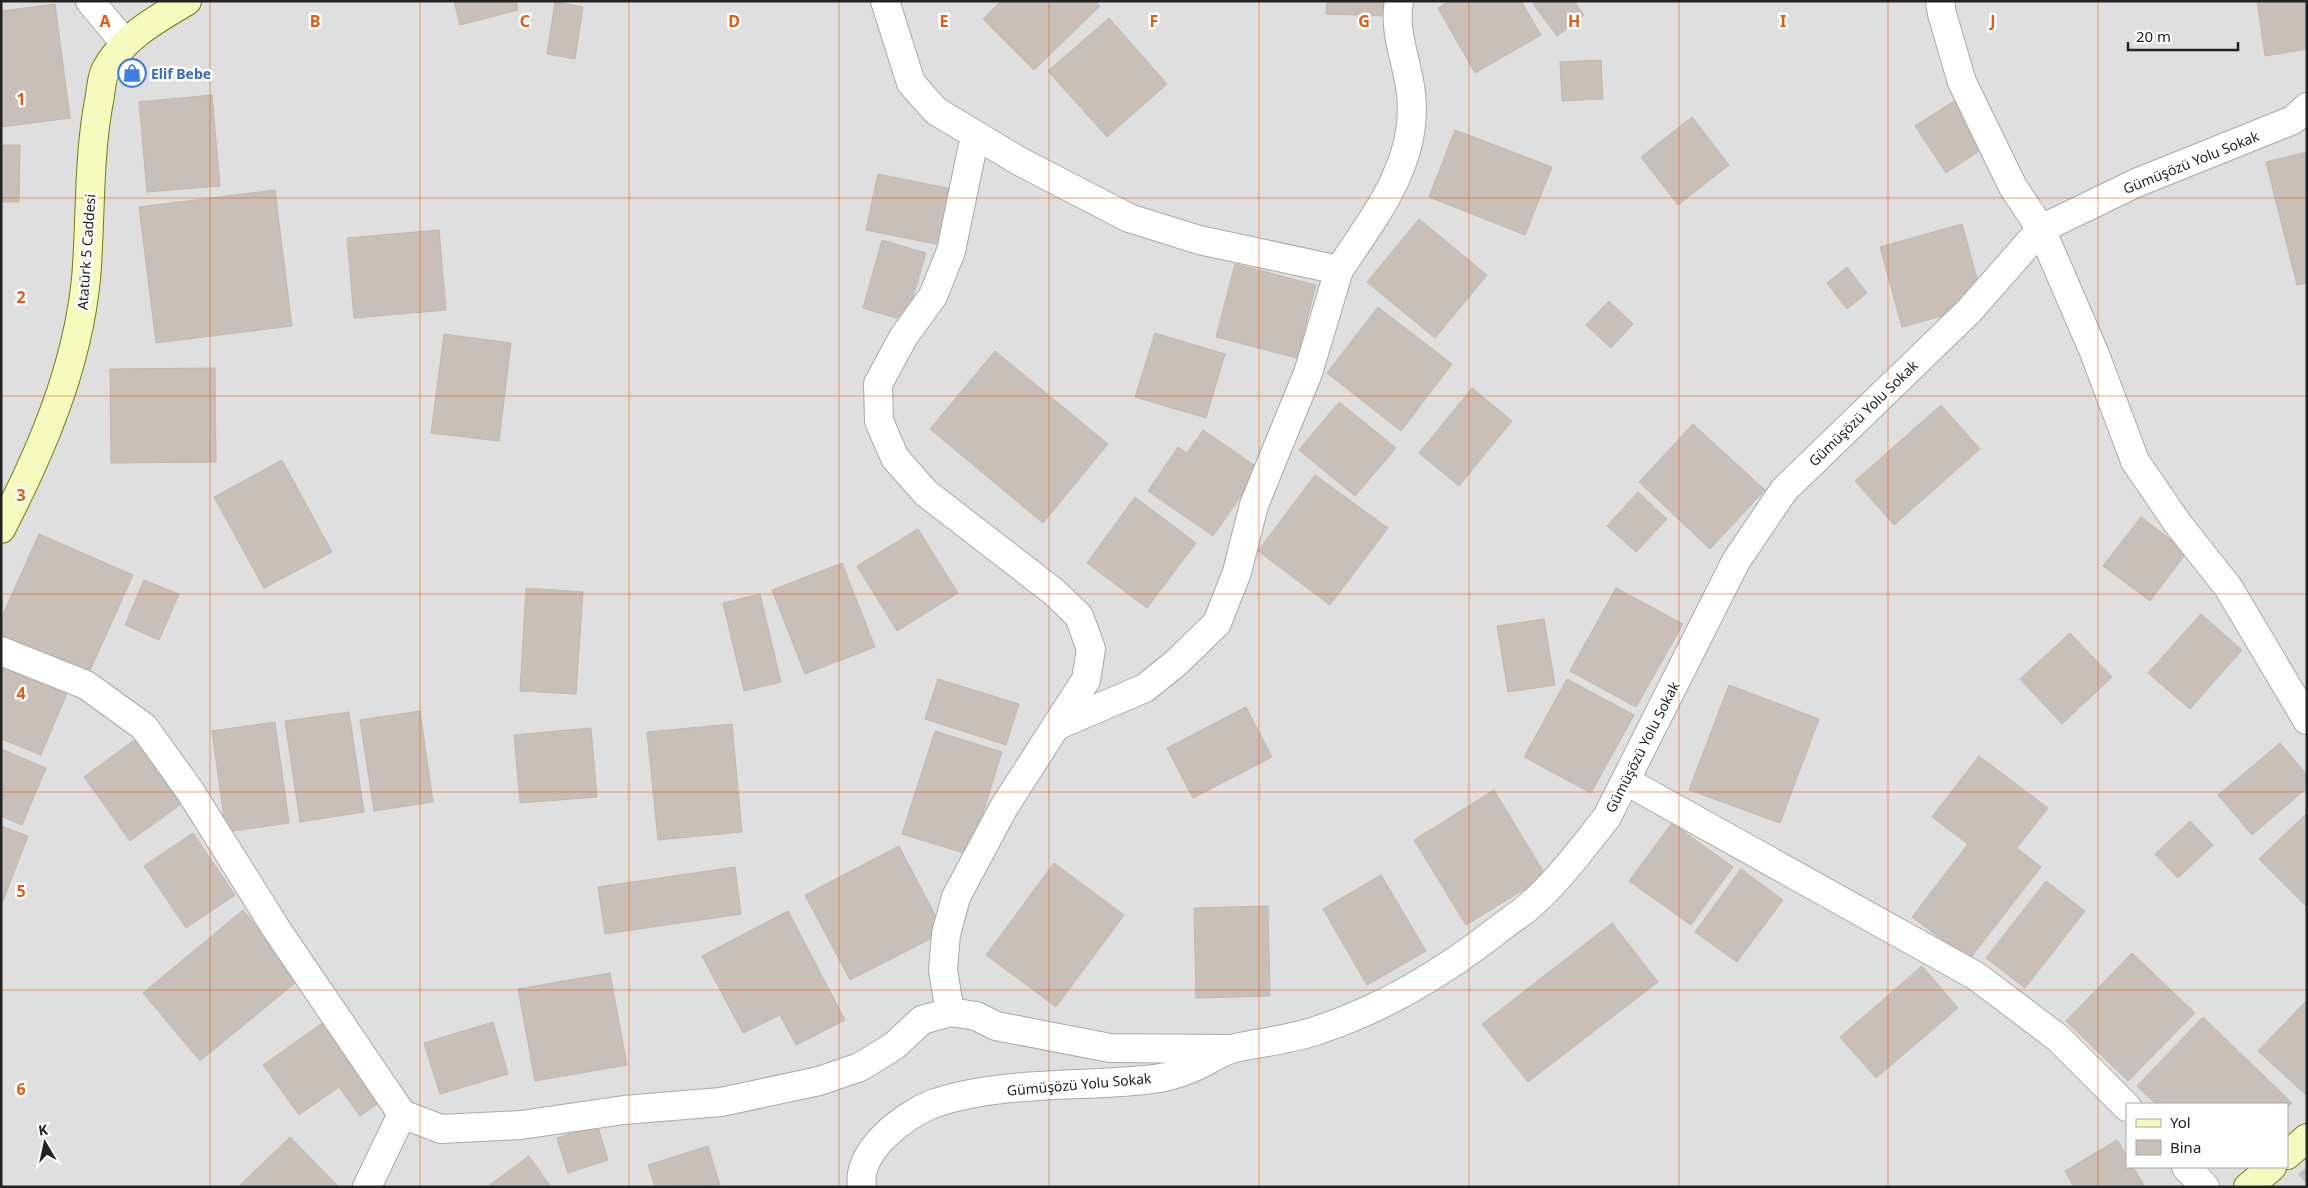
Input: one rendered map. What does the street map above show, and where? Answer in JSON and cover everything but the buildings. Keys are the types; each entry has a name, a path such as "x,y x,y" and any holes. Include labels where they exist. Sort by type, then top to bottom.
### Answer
{"main road":[{"name":"Atatürk 5 Caddesi","path":"1,529 21,491 50,425 69,367 80,320 86,278 95,122 104,73 124,42 161,16 187,1"},
{"path":"2288,1154 2307,1138"},
{"path":"2248,1187 2271,1168"}],"street":[{"path":"90,1 124,42"},
{"path":"885,1 911,82 936,111 975,135 1070,189 1129,218 1199,240 1340,270"},
{"path":"1056,726 1145,688 1177,662 1217,623 1237,572 1254,504 1308,373 1340,270 1387,196 1402,166 1411,127 1412,97 1407,63 1398,37 1397,15 1399,1"},
{"path":"1940,1 1962,82 2014,187 2041,229 2094,352 2135,461 2178,524 2228,587 2307,720"},
{"name":"Gümüşözü Yolu Sokak","path":"862,1187 868,1156 897,1123 934,1104 979,1092 1147,1080 1189,1070 1230,1050 1273,1043 1322,1029 1373,1007 1424,980 1480,944 1535,901 1579,853 1607,817 1736,561 1784,490 1970,311 2041,229 2136,183 2294,120 2307,107"},
{"path":"950,1012 943,970 946,934 956,897 1004,807 1086,680 1091,650 1078,616 1054,592 926,493 895,458 879,421 878,384 904,336 933,296 951,251 975,135"},
{"path":"1,651 86,685 144,727 224,843 276,930 402,1114 441,1129 520,1125 624,1110 721,1102 819,1080 860,1067 894,1046 922,1020 950,1012 976,1016 996,1026 1110,1048 1230,1050"},
{"path":"1626,781 1976,976 2058,1038 2126,1106"},
{"path":"367,1187 402,1114"},
{"path":"2187,1168 2205,1187"}],"shaded area":[{"path":"1,1 2307,1 2307,1187 1,1187"}],"place":[{"name":"Elif Bebe","path":"132,73"}]}
